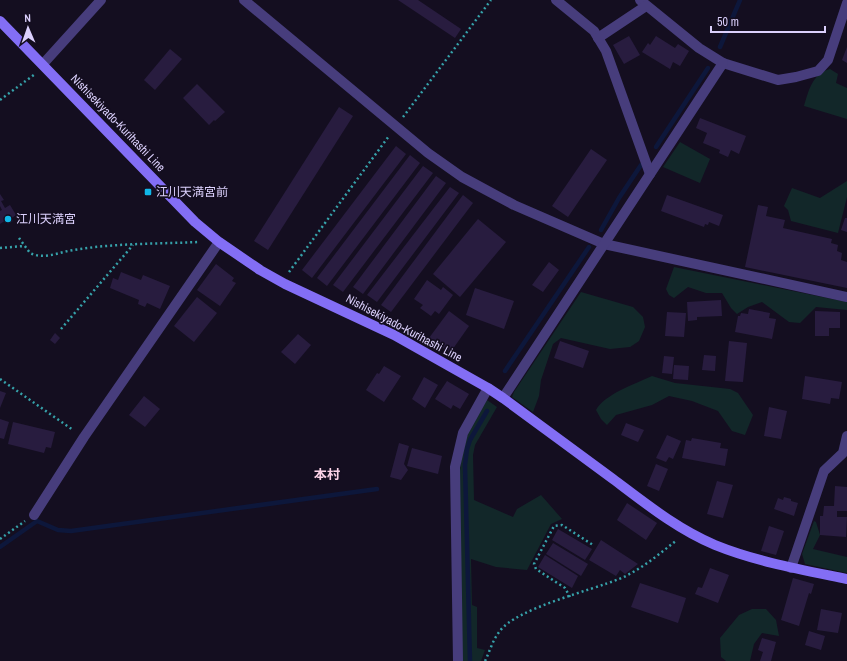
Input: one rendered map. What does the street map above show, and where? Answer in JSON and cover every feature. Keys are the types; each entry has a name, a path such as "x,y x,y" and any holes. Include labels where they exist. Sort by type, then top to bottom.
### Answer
{"main road":[{"name":"Nishisekiyado-Kurihashi Line","path":"0,21 195,222 219,242 241,257 281,282 394,335 488,388 651,508 687,531 715,545 753,558 791,568 847,579"}],"street":[{"path":"43,64 101,0"},
{"path":"244,0 428,153 462,177 514,205 604,244 847,297"},
{"path":"556,0 594,32 606,52 650,174"},
{"path":"598,38 643,3 699,48 724,63 778,80 818,71 828,60 847,3"},
{"path":"503,398 724,63"},
{"path":"34,515 84,437 219,242"},
{"path":"458,661 455,467 463,433 488,388"},
{"path":"791,568 824,471 843,453 847,436"}],"path":[{"path":"281,282 491,0"},
{"path":"0,100 33,76 43,64"},
{"path":"19,238 30,253 41,256 89,247 219,242"},
{"path":"61,329 133,245"},
{"path":"0,248 24,246"},
{"path":"0,379 84,437"},
{"path":"0,539 34,515"},
{"path":"570,597 564,588 536,569 534,564 554,526 557,525 562,525 593,545"},
{"path":"485,661 500,630 509,622 525,612 620,579 642,568 687,531"}],"green space":[{"path":"830,69 838,74 836,83 847,88 847,119 804,106 812,83 824,71"},
{"path":"680,142 710,159 700,183 663,167"},
{"path":"847,181 847,197 838,233 791,221 788,210 784,206 792,188 820,198"},
{"path":"674,267 847,302 847,310 816,307 800,323 789,322 762,302 748,307 737,314 731,308 722,293 706,293 688,287 674,298 669,295 666,289"},
{"path":"581,292 633,307 643,317 645,327 639,341 630,347 610,349 561,338 553,344 541,380 539,396 533,412 512,397 514,392"},
{"path":"652,376 675,383 730,389 738,393 753,415 745,435 732,431 718,411 692,401 669,396 652,405 616,415 607,425 601,419 596,410 600,404 613,394"},
{"path":"487,400 497,407 475,445 473,455 474,500 513,517 517,509 541,495 562,519 551,524 527,570 496,567 471,559 472,605 477,607 477,648 485,650 481,661 462,661 459,482 462,454 468,433"},
{"path":"814,521 816,522 820,535 813,549 847,557 847,573 805,564 802,554"},
{"path":"752,609 766,609 776,620 779,636 762,633 754,644 750,661 726,661 721,657 720,638 739,615"}],"building":[{"path":"398,0 418,0 461,29 455,38"},
{"path":"629,36 640,55 624,64 613,45"},
{"path":"656,36 675,48 678,44 689,51 680,66 673,62 670,69 642,52 648,43 650,45"},
{"path":"847,47 847,63 842,60"},
{"path":"170,49 182,59 155,90 144,80"},
{"path":"197,84 225,112 209,125 183,98"},
{"path":"339,107 353,116 268,250 254,241"},
{"path":"700,118 746,136 739,154 731,150 728,157 719,153 720,150 703,143 707,133 696,128"},
{"path":"396,146 406,154 312,278 302,270"},
{"path":"591,149 607,160 568,217 552,206"},
{"path":"410,155 420,163 327,286 317,278"},
{"path":"423,166 433,173 343,292 333,285"},
{"path":"436,176 446,183 363,294 353,287"},
{"path":"450,187 459,193 377,302 367,295"},
{"path":"0,194 4,200 1,201 5,208 10,205 16,215 12,218 13,221 8,224 6,220 0,224 0,211 2,210 0,206"},
{"path":"463,195 473,203 391,312 381,305"},
{"path":"667,195 723,215 719,226 709,222 708,225 705,224 704,227 661,211"},
{"path":"758,205 768,207 766,216 785,220 783,228 832,239 831,243 838,245 837,251 842,253 841,260 847,262 847,288 745,267"},
{"path":"845,218 847,218 847,232 841,230"},
{"path":"478,219 506,242 460,297 433,274"},
{"path":"549,262 559,270 543,292 532,285"},
{"path":"216,264 234,278 232,281 236,283 220,306 197,290"},
{"path":"121,272 141,280 143,275 170,286 160,309 147,303 145,307 138,304 139,300 110,288 113,278 118,280"},
{"path":"427,280 441,290 443,287 453,295 439,314 435,311 431,316 420,308 423,305 414,299"},
{"path":"475,288 514,301 504,329 466,315"},
{"path":"197,297 217,313 194,342 174,326"},
{"path":"721,300 722,316 697,317 697,320 688,321 687,302"},
{"path":"749,309 770,313 769,318 776,319 772,339 735,332 738,316 740,316 741,313 748,314"},
{"path":"449,311 469,326 450,353 429,338"},
{"path":"815,311 840,312 840,328 829,328 829,336 815,336"},
{"path":"667,312 686,313 684,337 665,336"},
{"path":"55,333 60,338 55,344 50,340"},
{"path":"298,334 311,345 295,364 281,352"},
{"path":"560,341 589,351 583,368 554,358"},
{"path":"729,341 747,343 743,382 725,381"},
{"path":"704,355 716,356 715,371 702,370"},
{"path":"664,356 674,357 672,374 662,373"},
{"path":"674,365 689,366 688,380 673,379"},
{"path":"384,366 401,376 384,402 366,390 377,373 379,374"},
{"path":"805,376 842,382 839,399 831,398 830,404 802,399"},
{"path":"424,377 438,385 425,408 412,399"},
{"path":"447,381 469,394 460,409 453,405 451,409 435,399"},
{"path":"0,391 6,393 0,408"},
{"path":"144,396 160,409 145,427 129,415"},
{"path":"769,407 787,411 781,439 764,436"},
{"path":"0,419 9,422 4,439 0,438"},
{"path":"13,422 55,432 51,448 46,447 44,453 8,444"},
{"path":"626,423 644,430 638,442 621,435"},
{"path":"667,435 681,441 673,459 669,457 666,462 656,458"},
{"path":"692,438 721,443 720,448 728,449 725,466 682,458 686,440 691,441"},
{"path":"399,443 409,446 404,464 408,470 401,480 390,477"},
{"path":"412,448 442,456 438,474 407,466"},
{"path":"656,464 668,469 659,491 647,486"},
{"path":"717,481 733,485 723,518 707,514"},
{"path":"835,486 847,487 847,511 837,511 837,517 847,517 846,537 820,535 820,516 823,516 824,506 834,506"},
{"path":"784,497 798,503 794,516 774,509 778,498 783,500"},
{"path":"627,503 657,523 646,540 617,520"},
{"path":"769,526 784,531 776,555 761,551"},
{"path":"558,529 592,549 585,560 552,540"},
{"path":"601,540 638,564 625,574 620,570 616,576 589,560"},
{"path":"553,543 588,564 581,576 546,554"},
{"path":"545,555 578,576 572,588 538,567"},
{"path":"710,568 729,575 718,603 695,594 698,587 702,588"},
{"path":"793,578 814,584 811,594 809,593 799,626 781,620"},
{"path":"640,583 686,598 678,623 631,607"},
{"path":"821,609 842,613 838,633 817,630"},
{"path":"809,631 825,636 821,650 805,645"},
{"path":"762,638 776,642 771,661 760,661 763,652 758,650"}],"waterway":[{"path":"720,47 740,0"},
{"path":"656,147 708,68"},
{"path":"601,230 619,198 641,165"},
{"path":"505,371 589,247"},
{"path":"470,661 465,465 470,440 487,411"},
{"path":"0,547 37,521 58,530 71,531 377,489"}],"place":[{"name":"江川天満宮前","path":"148,192"},
{"name":"江川天満宮","path":"8,219"}],"district":[{"name":"本村","path":"327,474"}]}
